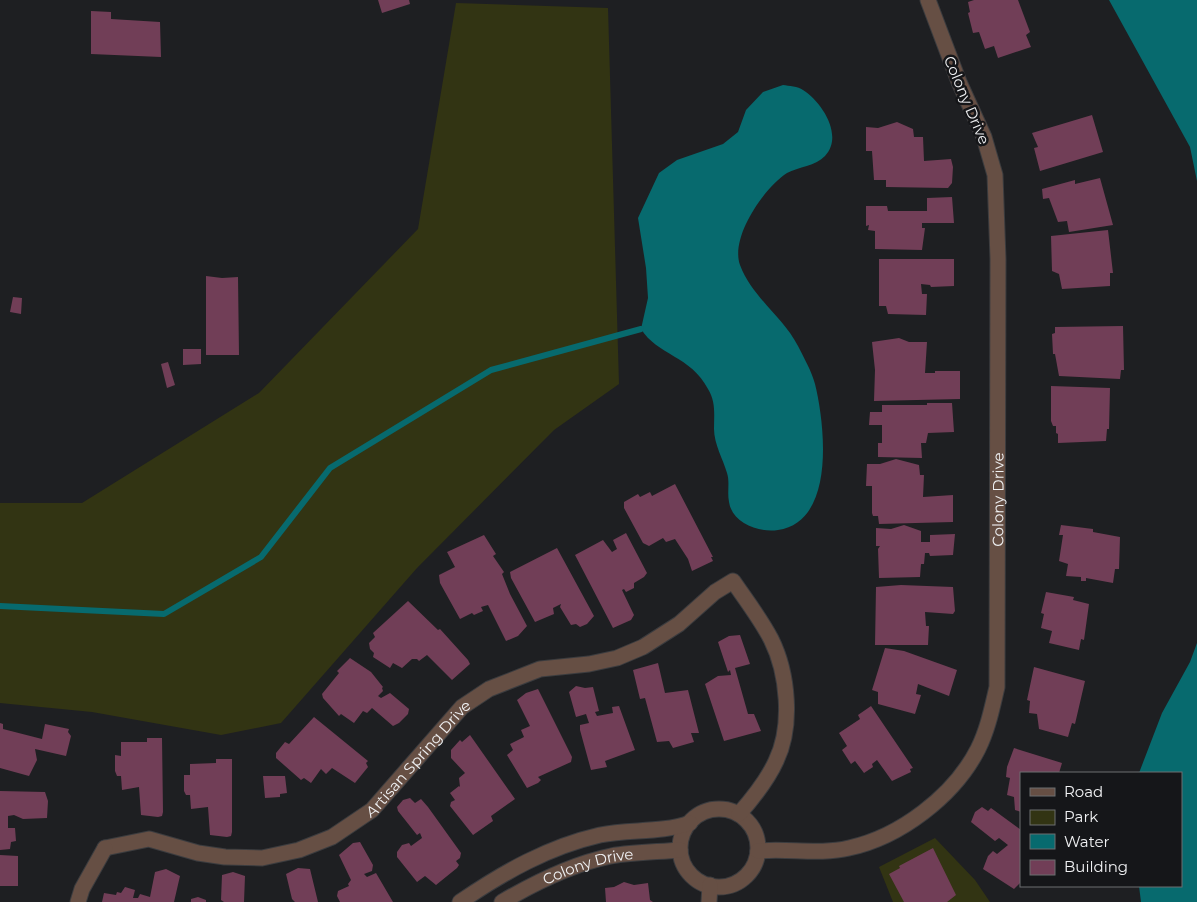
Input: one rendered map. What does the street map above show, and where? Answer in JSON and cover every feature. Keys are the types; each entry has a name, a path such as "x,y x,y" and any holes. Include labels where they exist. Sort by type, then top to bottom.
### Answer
{"street":[{"name":"Colony Drive","path":"758,851 848,848 904,826 935,803 963,772 978,750 988,727 998,687 998,259 995,175 984,137 952,64 928,0"},
{"name":"Artisan Spring Drive","path":"78,902 101,845 149,839 198,853 224,857 262,858 298,850 332,837 372,810 462,707 489,689 540,669 589,664 617,658 643,647 679,624 715,592 733,581 772,640 780,663 786,713 784,734 777,761 756,794 739,814"},
{"path":"460,902 525,861 561,846 601,835 671,830 690,823 704,812 716,809 728,810 739,814 755,832 758,851 753,866 746,876 735,883 722,886 698,881 683,862 680,850 682,839 690,823"},
{"name":"Colony Drive","path":"502,902 541,879 576,866 612,856 680,850"},
{"path":"709,902 710,885"}],"green space":[{"path":"456,3 608,8 619,384 554,430 417,568 281,723 221,735 92,712 0,703 0,503 82,503 259,393 418,229"},
{"path":"935,838 975,880 990,902 893,902 879,867"}],"water":[{"path":"1109,0 1197,0 1197,181 1190,147"},
{"path":"783,85 796,87 810,95 828,120 832,139 830,148 825,156 812,164 787,173 759,201 744,228 740,241 738,254 745,276 792,336 810,370 819,401 822,423 822,469 818,491 810,509 797,523 771,531 748,525 735,516 731,509 728,498 728,476 715,440 711,394 701,378 684,362 656,345 641,329 648,298 646,268 638,218 659,173 677,160 723,144 738,132 746,110 763,92"},
{"path":"1197,643 1197,902 1141,902 1139,887 1182,887 1182,772 1139,772 1162,713 1190,662"}],"building":[{"path":"378,0 409,0 410,4 382,13"},
{"path":"974,0 1018,0 1030,32 1026,35 1031,47 998,58 994,46 985,49 979,32 973,33 968,13 970,12 968,2"},
{"path":"91,11 111,12 111,19 160,22 161,57 91,54"},
{"path":"1092,115 1103,152 1040,171 1034,148 1038,147 1032,133"},
{"path":"897,122 913,129 914,137 923,137 924,161 951,159 953,167 952,183 948,188 886,187 886,180 874,180 872,151 866,151 866,127 878,128"},
{"path":"1100,178 1113,225 1069,232 1067,221 1058,222 1049,198 1043,199 1042,189 1075,180 1075,184"},
{"path":"952,197 954,223 922,223 922,228 925,228 922,250 875,249 875,231 868,230 869,225 866,226 866,206 887,206 888,211 927,211 927,198"},
{"path":"1108,230 1113,273 1110,273 1110,286 1062,289 1059,274 1052,271 1051,236"},
{"path":"879,259 954,259 954,286 931,287 930,285 921,284 922,294 927,294 926,315 888,314 886,306 879,306"},
{"path":"206,276 238,277 239,355 206,355"},
{"path":"13,297 22,298 21,314 10,312"},
{"path":"1123,326 1124,370 1121,370 1120,379 1059,376 1055,354 1053,354 1052,334 1055,333 1055,327"},
{"path":"899,338 909,342 927,342 925,373 960,371 960,399 874,401 875,370 872,342"},
{"path":"183,349 201,349 201,364 183,365"},
{"path":"168,362 175,385 167,388 161,364"},
{"path":"1051,386 1110,388 1109,429 1107,429 1106,441 1058,443 1056,426 1053,426 1051,421"},
{"path":"927,403 952,403 954,432 928,433 926,443 921,443 922,458 878,457 878,443 882,443 882,425 869,425 870,412 882,412 882,405 927,405"},
{"path":"896,459 919,465 920,475 924,475 923,497 953,495 953,522 879,524 878,516 873,516 872,513 872,486 866,486 867,464 880,464"},
{"path":"675,484 713,557 711,557 713,561 692,571 688,559 675,539 666,542 663,538 649,546 643,543 624,508 624,502 638,494 640,497 650,492 652,496"},
{"path":"904,525 921,531 921,542 930,542 930,535 955,534 953,555 930,556 929,553 925,553 924,564 921,564 920,577 879,578 878,549 880,546 876,546 876,528 891,529"},
{"path":"1061,525 1093,529 1093,532 1120,537 1119,569 1115,569 1113,583 1086,578 1086,581 1081,581 1081,577 1066,576 1068,564 1059,561 1063,535 1059,535"},
{"path":"626,533 647,573 634,583 634,588 626,592 624,589 622,590 634,615 631,620 613,628 575,555 603,540 612,552 617,549 613,540"},
{"path":"484,535 496,554 493,556 504,572 502,574 510,594 527,626 518,636 506,641 488,605 481,607 483,611 474,615 472,613 460,619 440,583 439,575 455,567 447,552"},
{"path":"557,548 594,616 587,624 580,627 576,624 571,625 560,607 561,604 553,608 554,614 535,622 511,578 510,572"},
{"path":"901,585 953,587 955,611 953,614 925,612 926,626 929,626 928,645 875,645 876,587"},
{"path":"1046,592 1074,597 1073,600 1089,604 1084,640 1081,639 1079,650 1049,643 1052,631 1041,628 1044,614 1041,613"},
{"path":"408,601 438,630 440,629 468,660 470,664 452,680 427,655 419,661 412,659 402,668 393,663 390,668 373,657 374,653 370,649 369,643 375,637 373,633"},
{"path":"740,635 750,664 735,668 748,714 754,714 761,731 724,741 705,684 718,676 731,675 730,670 728,672 718,642 729,636"},
{"path":"885,648 904,651 957,670 949,696 918,684 916,694 921,695 915,714 878,704 878,692 872,690"},
{"path":"350,658 371,672 383,687 383,691 378,696 381,698 390,693 409,709 408,714 399,723 393,726 372,708 367,713 363,711 354,723 341,714 339,716 323,698 322,694 339,673 337,671"},
{"path":"658,663 665,693 688,690 699,733 691,733 694,742 673,748 669,741 657,742 645,698 640,699 633,670"},
{"path":"1034,667 1085,681 1075,724 1072,723 1068,737 1039,729 1037,714 1029,713 1030,701 1027,700"},
{"path":"576,686 593,687 599,711 595,712 597,716 613,713 612,707 619,706 635,750 605,761 607,767 591,770 580,730 580,725 589,723 586,714 576,717 569,692"},
{"path":"538,689 572,757 571,762 538,777 541,780 538,783 527,788 507,755 513,750 510,744 524,737 521,730 530,726 517,700 526,693"},
{"path":"871,706 913,768 910,769 911,772 892,781 877,760 872,764 873,767 864,773 855,761 851,764 842,750 847,746 839,733 860,719 858,715"},
{"path":"314,717 368,761 366,763 368,767 355,783 332,768 326,774 321,769 311,783 304,778 301,780 276,758 276,753 285,742 289,744"},
{"path":"0,723 3,724 3,729 42,739 45,724 69,729 68,732 71,736 66,756 35,749 37,760 29,776 0,768"},
{"path":"470,735 515,799 491,816 493,821 473,835 450,806 451,802 455,800 450,793 460,787 459,778 465,773 451,758 451,750 460,740 462,742"},
{"path":"147,738 162,738 163,812 162,816 158,817 141,815 139,787 122,790 121,776 117,776 115,771 115,755 121,756 121,742 147,742"},
{"path":"1014,748 1062,763 1059,772 1020,772 1020,812 1015,810 1014,797 1007,795 1010,778 1006,777 1007,767"},
{"path":"216,759 232,759 232,832 231,836 227,837 210,835 208,807 191,809 190,795 186,795 184,791 184,775 190,775 190,764 216,763"},
{"path":"263,776 285,776 287,793 280,794 280,797 265,798"},
{"path":"0,791 45,792 48,801 47,818 23,819 14,815 8,816 8,828 15,828 16,841 11,842 10,849 0,850"},
{"path":"410,798 415,803 421,799 461,853 460,858 456,861 459,865 457,868 436,885 425,876 417,882 397,857 397,852 402,845 409,843 411,846 422,838 420,833 417,835 398,811 397,807 403,800"},
{"path":"982,807 988,811 991,808 1020,829 1020,883 1014,889 983,869 988,856 993,851 997,854 1008,845 999,838 995,841 971,822 975,812"},
{"path":"360,842 373,865 372,871 364,874 367,877 376,873 393,902 340,902 337,896 338,891 349,886 348,884 351,880 339,855 353,843"},
{"path":"933,848 956,895 947,902 904,902 889,874 900,868 899,866"},
{"path":"0,855 18,856 18,886 0,886"},
{"path":"298,868 310,869 318,902 295,902 292,899 286,874"},
{"path":"166,869 180,876 174,902 102,902 104,893 116,895 117,892 121,893 125,887 135,890 133,898 138,898 140,894 150,897 155,872"},
{"path":"233,872 245,876 244,902 224,902 221,900 222,875"},
{"path":"624,882 634,885 648,883 650,900 653,902 606,902 605,888 614,887"},
{"path":"198,897 206,900 206,902 191,902 191,899"}],"waterway":[{"path":"0,606 164,614 261,557 330,468 491,370 641,329"}]}
